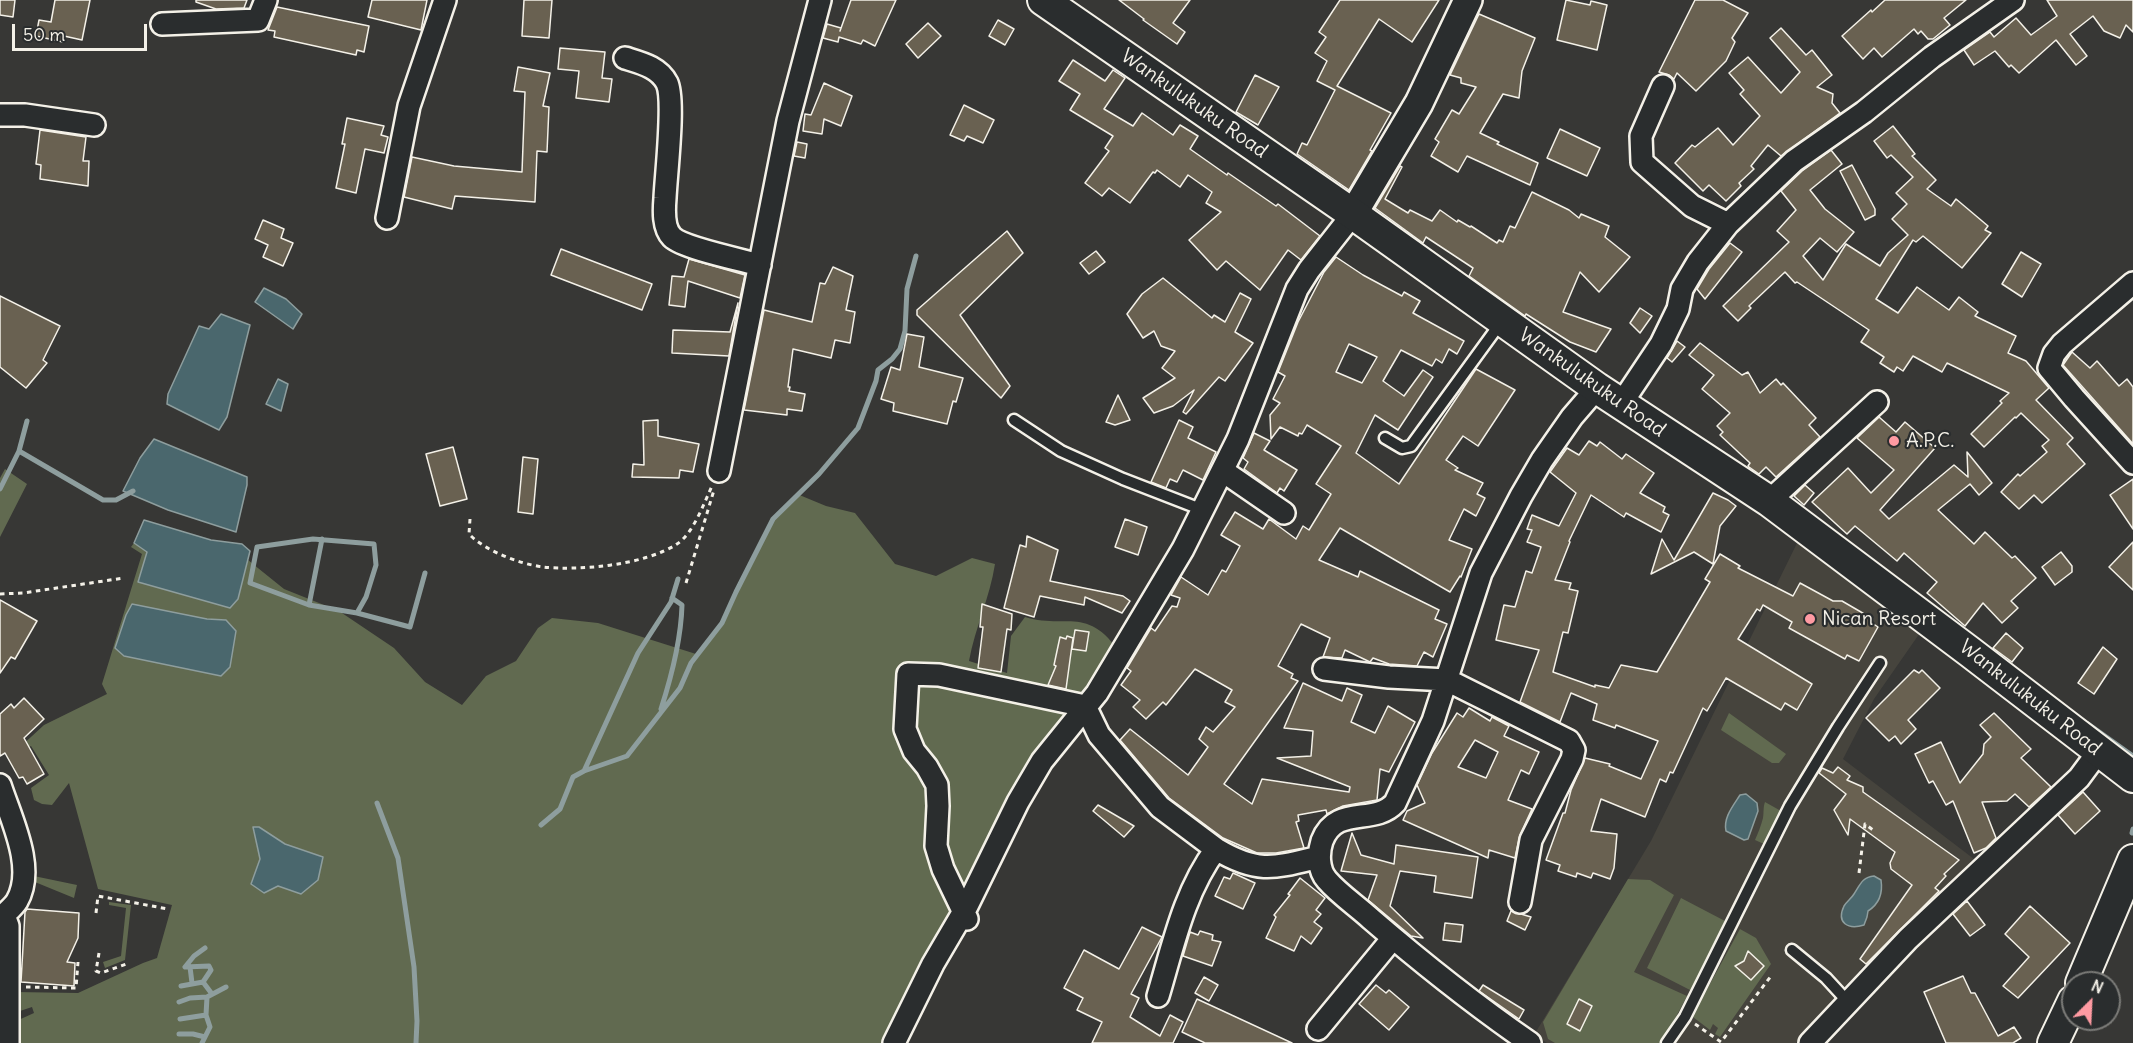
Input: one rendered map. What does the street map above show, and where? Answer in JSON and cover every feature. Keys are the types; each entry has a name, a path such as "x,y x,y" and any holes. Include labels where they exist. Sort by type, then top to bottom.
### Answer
{"main road":[{"name":"Wankulukuku Road","path":"1043,0 1353,214 1609,396 1769,501 2133,777"},
{"path":"2086,971 2133,860"},
{"path":"2053,1043 2061,1026"}],"street":[{"path":"162,24 258,20 266,0"},
{"path":"387,218 410,106 445,0"},
{"path":"719,471 788,121 820,0"},
{"path":"894,1043 933,964 966,917 1018,802 1042,761 1103,682 1183,549 1238,439 1297,289 1353,214 1419,103 1468,0"},
{"path":"1530,1043 1488,1014 1393,938 1326,879 1319,857 1322,840 1336,822 1386,810 1395,803 1433,721 1481,573 1521,496 1542,460 1572,417 1609,396 1661,344 1678,309 1682,289 1698,262 1728,224 1794,161 1864,112 1932,57 2013,0"},
{"path":"625,58 650,66 663,77 671,95 665,207 667,229 671,237 684,244 760,265"},
{"path":"1663,86 1641,136 1642,162 1692,206 1728,224"},
{"path":"0,115 25,115 94,125"},
{"path":"2133,283 2062,344 2054,354 2049,368 2133,463"},
{"path":"1769,501 1877,402"},
{"path":"1223,471 1284,513"},
{"path":"1324,669 1389,677 1447,680 1566,738 1574,750 1572,759 1531,840 1520,902"},
{"path":"966,917 943,869 936,846 937,784 914,751 905,729 908,674 939,675 1085,706"},
{"path":"1085,706 1100,735 1160,807 1216,849 1252,866 1266,868 1319,857"},
{"path":"1809,1043 1908,939 2079,778 2098,751"},
{"path":"0,785 25,870 16,903 2,915 8,926 8,1043"},
{"path":"1158,996 1183,913 1204,866 1216,849"},
{"path":"1318,1029 1393,938"}],"lane":[{"path":"1385,438 1402,448 1411,446 1502,320"},
{"path":"1014,420 1061,451 1123,479 1203,510"},
{"path":"1667,1043 1685,1017 1790,806 1880,663"},
{"path":"1792,950 1826,978 1848,1004"}],"path":[{"path":"470,519 469,534 475,540 494,552 542,567 587,568 639,560 678,544 696,521 719,471"},
{"path":"686,583 707,519 719,471"},
{"path":"0,594 23,594 124,578"},
{"path":"1859,873 1865,824 1873,830"},
{"path":"96,913 98,896 168,909"},
{"path":"99,953 96,971 101,973 129,963"},
{"path":"18,987 76,988 78,962"},
{"path":"1685,1017 1721,1042 1771,976"}],"shaded area":[{"path":"1800,537 1922,630 1874,699 1843,759 1974,859 1880,954 1869,959 1824,1014 1796,1043 1547,1043 1534,1035 1651,841"}],"green space":[{"path":"5,469 27,484 0,537 0,478"},
{"path":"797,494 826,506 855,513 895,564 936,576 972,558 995,564 969,661 1007,673 1011,636 1025,617 1083,623 1104,634 1115,646 1104,668 1035,755 891,1043 13,1043 14,1022 34,1013 32,1007 14,1013 15,992 78,993 157,958 172,905 98,889 69,783 52,805 34,800 31,788 49,775 31,746 20,751 19,748 44,725 107,694 102,684 142,554 131,547 134,543 148,552 138,581 238,599 248,560 284,589 339,611 394,648 425,682 462,705 486,676 516,661 538,628 552,618 598,623 696,654 722,623 773,519","holes":["207,619 226,620 221,676 125,656","253,827 259,827 285,844 323,857 251,884 260,859"]},
{"path":"1729,713 1786,754 1779,763 1772,763 1721,730"},
{"path":"1765,802 1781,811 1764,844 1755,840 1763,818"},
{"path":"29,875 77,885 74,898 30,880"},
{"path":"1628,879 1650,880 1674,895 1634,972 1687,996 1662,1043 1555,1043 1548,1039 1543,1022"},
{"path":"1681,898 1725,921 1692,991 1647,968"},
{"path":"109,902 131,905 125,960 105,968 103,962 121,956 126,908 109,905"},
{"path":"1740,929 1756,938 1771,964 1720,1037 1715,1034 1718,1028 1713,1024 1710,1030 1689,1014 1695,1002 1699,1004"}],"water":[{"path":"264,288 286,299 302,314 293,329 255,302"},
{"path":"221,314 250,325 227,417 219,430 167,404 168,394 199,326 209,329"},
{"path":"278,379 288,384 281,411 266,404"},
{"path":"154,439 247,477 236,532 168,510 123,491 140,458"},
{"path":"144,520 211,540 242,544 250,551 238,599 230,608 138,582 147,552 134,543"},
{"path":"132,604 207,619 226,620 236,631 230,667 221,676 124,656 115,648"},
{"path":"1746,794 1757,803 1758,811 1748,839 1744,840 1726,831 1725,826 1734,803 1740,795"},
{"path":"253,827 259,827 285,844 323,857 318,880 301,894 278,886 264,893 251,884 260,859"},
{"path":"1874,876 1881,880 1881,894 1875,905 1868,911 1864,925 1853,927 1845,924 1841,917 1844,906 1864,880"}],"building":[{"path":"0,0 15,0 13,17 0,15"},
{"path":"55,0 90,0 82,40 64,36 63,42 36,36 39,20 51,22"},
{"path":"196,0 247,0 244,8 216,9 196,2"},
{"path":"372,0 427,0 421,30 368,17"},
{"path":"524,0 552,0 549,38 522,36"},
{"path":"851,0 896,0 875,46 863,40 861,44 839,37 838,42 823,38 827,24 841,28 840,31"},
{"path":"1119,0 1190,0 1173,23 1185,32 1177,44"},
{"path":"1340,0 1439,0 1412,42 1379,19 1337,86 1391,113 1349,190 1297,154 1302,143 1307,145 1335,90 1317,81 1327,61 1315,53 1326,37 1319,32"},
{"path":"1566,0 1590,5 1591,1 1607,5 1597,50 1557,40"},
{"path":"1695,0 1723,0 1748,13 1732,38 1735,42 1726,61 1696,91 1677,73 1674,79 1659,72"},
{"path":"1885,0 1966,0 1944,18 1950,25 1933,39 1928,39 1921,31 1918,34 1914,29 1882,57 1874,48 1863,59 1842,36"},
{"path":"2047,0 2133,0 2133,32 2126,25 2120,38 2104,31 2093,16 2070,34 2087,56 2076,65 2056,40 2019,73 2011,65 2009,67 1995,51 1974,65 1964,50 1990,32 1994,37 2016,18 2031,35 2057,16"},
{"path":"277,7 369,26 364,52 357,50 356,55 274,37 275,31 268,30"},
{"path":"1479,14 1535,38 1522,71 1519,98 1503,94 1480,133 1499,142 1497,144 1538,163 1530,185 1467,156 1458,172 1431,156 1439,142 1435,139 1452,110 1459,114 1476,87 1461,83 1461,78 1450,75"},
{"path":"998,20 1014,29 1005,45 989,36"},
{"path":"928,23 941,36 918,58 906,44"},
{"path":"1781,28 1806,55 1812,50 1832,75 1817,87 1833,94 1832,103 1840,113 1781,156 1768,145 1751,166 1754,169 1739,183 1741,186 1726,201 1709,185 1703,191 1675,163 1692,145 1695,147 1718,128 1733,145 1760,116 1740,94 1744,90 1729,73 1748,57 1781,93 1800,72 1770,38"},
{"path":"560,48 605,52 602,78 612,79 609,102 576,98 579,71 558,69"},
{"path":"1073,60 1105,81 1113,70 1125,78 1104,109 1133,126 1142,113 1173,135 1180,125 1198,136 1190,149 1276,206 1278,204 1320,236 1301,260 1288,250 1260,290 1226,261 1217,270 1189,240 1221,212 1206,203 1212,192 1188,175 1180,187 1157,170 1153,172 1130,203 1109,188 1102,196 1085,183 1109,151 1105,148 1113,136 1070,110 1080,94 1059,81"},
{"path":"518,67 550,73 543,106 549,107 547,152 537,151 535,202 455,196 452,209 404,197 412,157 454,166 522,172 525,92 514,91"},
{"path":"1255,75 1279,87 1258,125 1236,112"},
{"path":"824,83 852,96 841,126 824,119 822,134 803,131 805,114 811,115"},
{"path":"964,105 994,120 983,143 967,136 964,141 950,135"},
{"path":"347,118 384,126 381,135 388,137 384,153 365,149 356,193 336,188 345,144 342,144"},
{"path":"1893,126 1915,154 1912,156 1936,180 1927,189 1951,206 1956,199 1988,226 1985,230 1991,233 1962,268 1923,236 1916,242 1913,240 1876,299 1898,313 1917,287 1949,310 1959,297 1978,312 1975,316 2016,336 2008,353 2026,361 2049,388 2036,400 2073,438 2067,444 2085,464 2042,503 2034,495 2019,509 2001,492 2018,474 2020,476 2047,452 2042,446 2049,440 2021,413 1984,447 1971,434 2009,393 1947,363 1942,372 1913,356 1903,371 1897,367 1894,372 1880,363 1884,357 1861,342 1869,330 1797,282 1795,283 1785,272 1749,306 1751,308 1738,321 1723,306 1789,242 1777,231 1796,210 1781,191 1802,171 1831,150 1842,164 1810,190 1825,209 1854,232 1837,252 1820,238 1803,256 1823,280 1846,244 1880,266 1888,253 1908,235 1892,219 1907,204 1896,193 1913,177 1891,155 1887,158 1874,141"},
{"path":"1560,129 1600,148 1587,176 1547,158"},
{"path":"40,130 86,137 83,161 89,161 88,186 40,179 41,165 36,164"},
{"path":"797,142 807,144 805,158 794,156"},
{"path":"1852,165 1875,209 1875,215 1865,220 1840,171"},
{"path":"1400,166 1402,167 1385,199 1408,213 1410,210 1432,221 1440,210 1457,222 1458,220 1471,226 1497,243 1499,240 1503,242 1510,226 1515,228 1532,192 1569,210 1579,218 1581,214 1609,226 1605,237 1630,257 1599,292 1580,272 1563,312 1611,329 1596,352 1570,342 1526,314 1525,316 1469,276 1473,268 1426,237 1423,243 1375,208"},
{"path":"263,220 284,229 281,238 293,243 283,266 263,257 268,245 255,239"},
{"path":"1007,231 1023,253 960,315 1010,386 1001,398 917,315 917,310"},
{"path":"1730,243 1742,252 1705,299 1697,289 1709,269"},
{"path":"561,249 652,284 642,310 551,275"},
{"path":"1096,251 1105,262 1089,274 1080,263"},
{"path":"2021,252 2041,264 2022,297 2002,284"},
{"path":"1336,257 1402,296 1404,292 1420,301 1413,313 1464,341 1457,354 1449,349 1442,363 1436,359 1432,366 1401,350 1383,381 1404,396 1423,370 1433,377 1398,430 1375,415 1356,453 1399,484 1476,369 1515,390 1478,446 1463,436 1446,460 1458,468 1455,470 1483,483 1477,494 1485,498 1476,516 1464,509 1449,540 1472,549 1461,577 1450,592 1340,528 1319,560 1358,577 1360,571 1439,610 1435,619 1447,624 1433,657 1424,652 1417,666 1389,664 1373,658 1370,662 1345,650 1342,658 1323,657 1330,638 1301,624 1278,666 1293,674 1291,678 1298,681 1224,784 1252,804 1262,779 1349,792 1350,787 1277,758 1311,756 1313,731 1284,728 1303,683 1342,701 1347,688 1362,695 1351,722 1375,733 1388,706 1415,722 1389,772 1380,769 1377,800 1343,806 1327,814 1326,810 1298,815 1299,821 1296,822 1304,848 1276,853 1257,853 1223,838 1169,798 1120,740 1130,729 1188,775 1208,747 1199,739 1206,727 1213,732 1235,707 1225,702 1232,690 1195,669 1166,705 1163,702 1146,719 1133,707 1140,700 1121,685 1131,671 1127,668 1151,628 1155,631 1172,606 1177,607 1180,598 1171,595 1181,577 1208,595 1222,570 1226,572 1240,546 1221,535 1235,512 1263,529 1269,519 1296,539 1303,526 1309,530 1331,494 1316,484 1341,446 1307,425 1302,434 1299,433 1298,436 1280,427 1271,439 1270,415 1280,403 1273,399 1285,376 1278,372 1298,322 1324,272","holes":["1349,344 1377,357 1362,383 1336,372"]},
{"path":"689,259 745,275 740,298 688,281 685,307 669,305 672,276 684,277"},
{"path":"833,267 853,276 846,310 855,312 850,343 835,340 831,358 793,349 788,387 790,387 789,391 805,394 802,411 787,409 787,415 744,410 764,310 812,322 820,283 825,284"},
{"path":"1163,278 1212,318 1214,315 1225,322 1240,293 1251,299 1235,332 1253,343 1225,381 1219,377 1186,414 1183,412 1194,390 1173,406 1154,413 1143,398 1175,378 1162,368 1175,351 1161,346 1154,331 1143,338 1127,314 1142,294"},
{"path":"0,296 60,326 43,360 47,363 26,388 0,367"},
{"path":"738,303 729,356 672,353 673,330 730,332"},
{"path":"1640,308 1652,316 1640,333 1630,323"},
{"path":"907,334 924,337 919,367 963,378 956,402 953,401 947,424 893,411 894,403 881,399 891,367 900,370"},
{"path":"1677,341 1685,347 1672,362 1667,358"},
{"path":"1700,343 1742,375 1748,372 1760,393 1776,379 1781,385 1783,383 1816,418 1809,425 1820,437 1776,477 1766,467 1759,474 1749,467 1750,463 1720,435 1723,432 1717,426 1730,413 1702,389 1714,375 1689,355"},
{"path":"2072,352 2090,368 2097,361 2119,386 2127,379 2133,387 2133,444 2063,365"},
{"path":"1118,395 1130,420 1115,425 1106,422"},
{"path":"1879,417 1896,432 1905,422 1935,448 1880,510 1889,519 1954,465 1968,477 1967,452 1992,483 1979,495 1970,484 1938,510 1974,544 1985,532 2012,558 2015,556 2036,578 2011,601 2018,608 2002,623 1983,603 1965,626 1927,593 1937,582 1904,553 1897,561 1855,526 1847,534 1812,502 1848,468 1871,493 1894,470 1857,438"},
{"path":"658,420 658,436 699,444 693,472 680,470 679,478 632,477 633,464 644,465 643,421"},
{"path":"1179,420 1193,427 1188,438 1216,452 1203,480 1183,470 1177,482 1170,479 1166,488 1151,482"},
{"path":"1254,433 1270,441 1264,450 1297,470 1284,491 1280,488 1277,493 1244,469 1248,462 1243,458"},
{"path":"1589,441 1597,446 1600,442 1622,459 1626,454 1654,473 1640,493 1665,507 1663,512 1669,515 1661,532 1626,513 1624,517 1591,495 1569,541 1555,580 1571,583 1569,589 1578,591 1568,633 1563,632 1553,672 1595,687 1595,685 1609,688 1621,665 1657,672 1710,582 1705,579 1720,554 1740,566 1738,568 1793,596 1800,583 1833,601 1842,601 1873,619 1872,623 1878,627 1859,661 1847,655 1845,659 1789,628 1792,622 1763,605 1760,611 1757,609 1738,639 1812,684 1797,710 1785,703 1781,710 1726,678 1707,711 1703,708 1673,773 1670,772 1666,782 1660,779 1645,817 1601,799 1591,831 1617,834 1614,868 1610,879 1593,873 1591,878 1577,873 1576,877 1558,871 1560,865 1546,860 1585,758 1610,764 1609,766 1641,779 1658,741 1616,725 1615,728 1593,720 1597,704 1571,693 1560,722 1520,702 1539,650 1496,640 1504,605 1515,607 1526,571 1532,573 1541,547 1527,542 1532,530 1527,529 1532,515 1559,526 1576,493 1550,472 1567,448 1579,455"},
{"path":"453,447 467,499 440,506 426,454"},
{"path":"523,457 538,459 533,514 518,512"},
{"path":"2133,479 2133,529 2110,495"},
{"path":"1805,485 1814,493 1804,505 1794,496"},
{"path":"1713,493 1736,506 1720,526 1713,564 1694,552 1651,574 1662,539 1674,560"},
{"path":"1125,519 1147,527 1138,555 1115,547"},
{"path":"1027,536 1058,550 1050,581 1123,596 1130,601 1122,613 1085,597 1084,605 1040,596 1034,617 1004,608 1020,545 1026,547"},
{"path":"2133,542 2133,590 2109,567"},
{"path":"2061,552 2072,566 2072,572 2055,585 2042,567"},
{"path":"0,600 37,621 15,659 11,657 0,673"},
{"path":"982,604 1012,614 1011,630 1007,629 1001,672 978,668 983,627 980,627"},
{"path":"1075,630 1089,632 1086,651 1072,649"},
{"path":"2006,633 2023,648 2012,662 1993,648"},
{"path":"1067,636 1073,638 1066,689 1048,685 1056,666 1054,665 1060,637 1066,639"},
{"path":"2103,647 2117,659 2094,694 2078,683"},
{"path":"1914,670 1919,673 1922,670 1940,688 1908,720 1916,729 1901,744 1895,736 1889,741 1866,718"},
{"path":"24,698 44,719 24,738 44,774 27,784 23,777 19,778 5,753 0,756 0,714 11,704 14,708"},
{"path":"1469,708 1490,721 1492,717 1509,726 1504,736 1539,752 1529,774 1521,770 1508,800 1532,809 1520,835 1515,858 1489,850 1488,858 1403,820 1407,811 1425,803 1417,785 1432,753 1457,713 1463,717","holes":["1475,740 1498,752 1486,778 1458,767"]},
{"path":"1994,713 2031,749 2021,758 2051,787 2029,807 2015,794 2007,801 1982,802 1996,838 1986,848 1974,853 1953,801 1946,805 1933,781 1929,783 1915,754 1941,742 1960,783 1983,754 1984,744 1991,737 1980,725"},
{"path":"1838,767 1850,776 1847,780 1863,787 1863,792 1959,860 1944,874 1946,876 1935,888 1939,891 1866,964 1860,959 1912,885 1891,869 1890,863 1895,852 1850,819 1848,835 1834,810 1846,794 1819,773 1822,768 1833,773"},
{"path":"2083,792 2100,811 2075,834 2058,815"},
{"path":"1098,805 1134,826 1124,837 1093,811"},
{"path":"1352,833 1361,855 1394,864 1396,845 1478,857 1472,898 1434,892 1436,876 1400,871 1390,906 1423,938 1411,936 1368,900 1377,875 1341,871"},
{"path":"1233,873 1255,883 1243,909 1215,896 1224,877 1230,879"},
{"path":"1300,878 1325,898 1316,910 1321,914 1314,922 1322,928 1311,944 1301,936 1294,951 1266,938 1276,917 1274,915"},
{"path":"1967,901 1985,925 1970,936 1953,914"},
{"path":"2030,906 2070,943 2018,998 2003,986 2029,957 2005,934"},
{"path":"27,909 79,913 78,938 67,962 75,963 74,986 21,982"},
{"path":"1511,911 1531,917 1525,930 1507,921"},
{"path":"1445,923 1463,925 1461,942 1443,940"},
{"path":"1142,927 1162,937 1131,994 1139,998 1130,1017 1160,1036 1170,1015 1183,1022 1173,1043 1092,1043 1102,1022 1077,1010 1083,998 1064,988 1084,950 1119,969"},
{"path":"1200,931 1213,935 1212,940 1221,942 1212,966 1183,956 1190,932 1198,935"},
{"path":"1748,951 1764,966 1751,980 1735,966 1744,961"},
{"path":"1963,976 1998,1036 2014,1027 2021,1038 2013,1043 1946,1043 1924,992"},
{"path":"1204,977 1218,985 1209,1001 1195,993"},
{"path":"1376,985 1386,993 1389,990 1409,1007 1389,1030 1359,1004"},
{"path":"1483,985 1524,1010 1519,1019 1479,991"},
{"path":"1197,999 1292,1043 1205,1043 1182,1032"},
{"path":"1579,999 1592,1006 1580,1031 1567,1024"}],"waterway":[{"path":"584,771 627,756 680,688 691,663 722,623 773,519 819,474 858,428 878,370 900,349 905,331 907,289 916,256"},
{"path":"19,451 27,421"},
{"path":"0,489 19,451 103,500 116,500 133,491"},
{"path":"357,613 366,597 376,565 374,544 313,539 257,547 250,583 309,605 357,613 410,627 425,573"},
{"path":"309,605 322,539"},
{"path":"541,825 560,809 573,777 584,771 638,653 671,602 678,579"},
{"path":"661,709 680,632 682,605 672,598"},
{"path":"2088,724 2133,756"},
{"path":"377,803 398,858 414,967 416,1043"},
{"path":"2132,833 2133,829"},
{"path":"205,948 185,967 209,966 211,970 203,982 212,994"},
{"path":"190,967 192,983"},
{"path":"181,986 203,982"},
{"path":"202,1043 210,1027 206,1015 207,997 226,987"},
{"path":"179,1002 190,998 207,997"},
{"path":"180,1019 206,1015"},
{"path":"179,1034 205,1037"}],"place":[{"name":"A.P.C.","path":"1894,441"},
{"name":"Nican Resort","path":"1810,619"}]}
